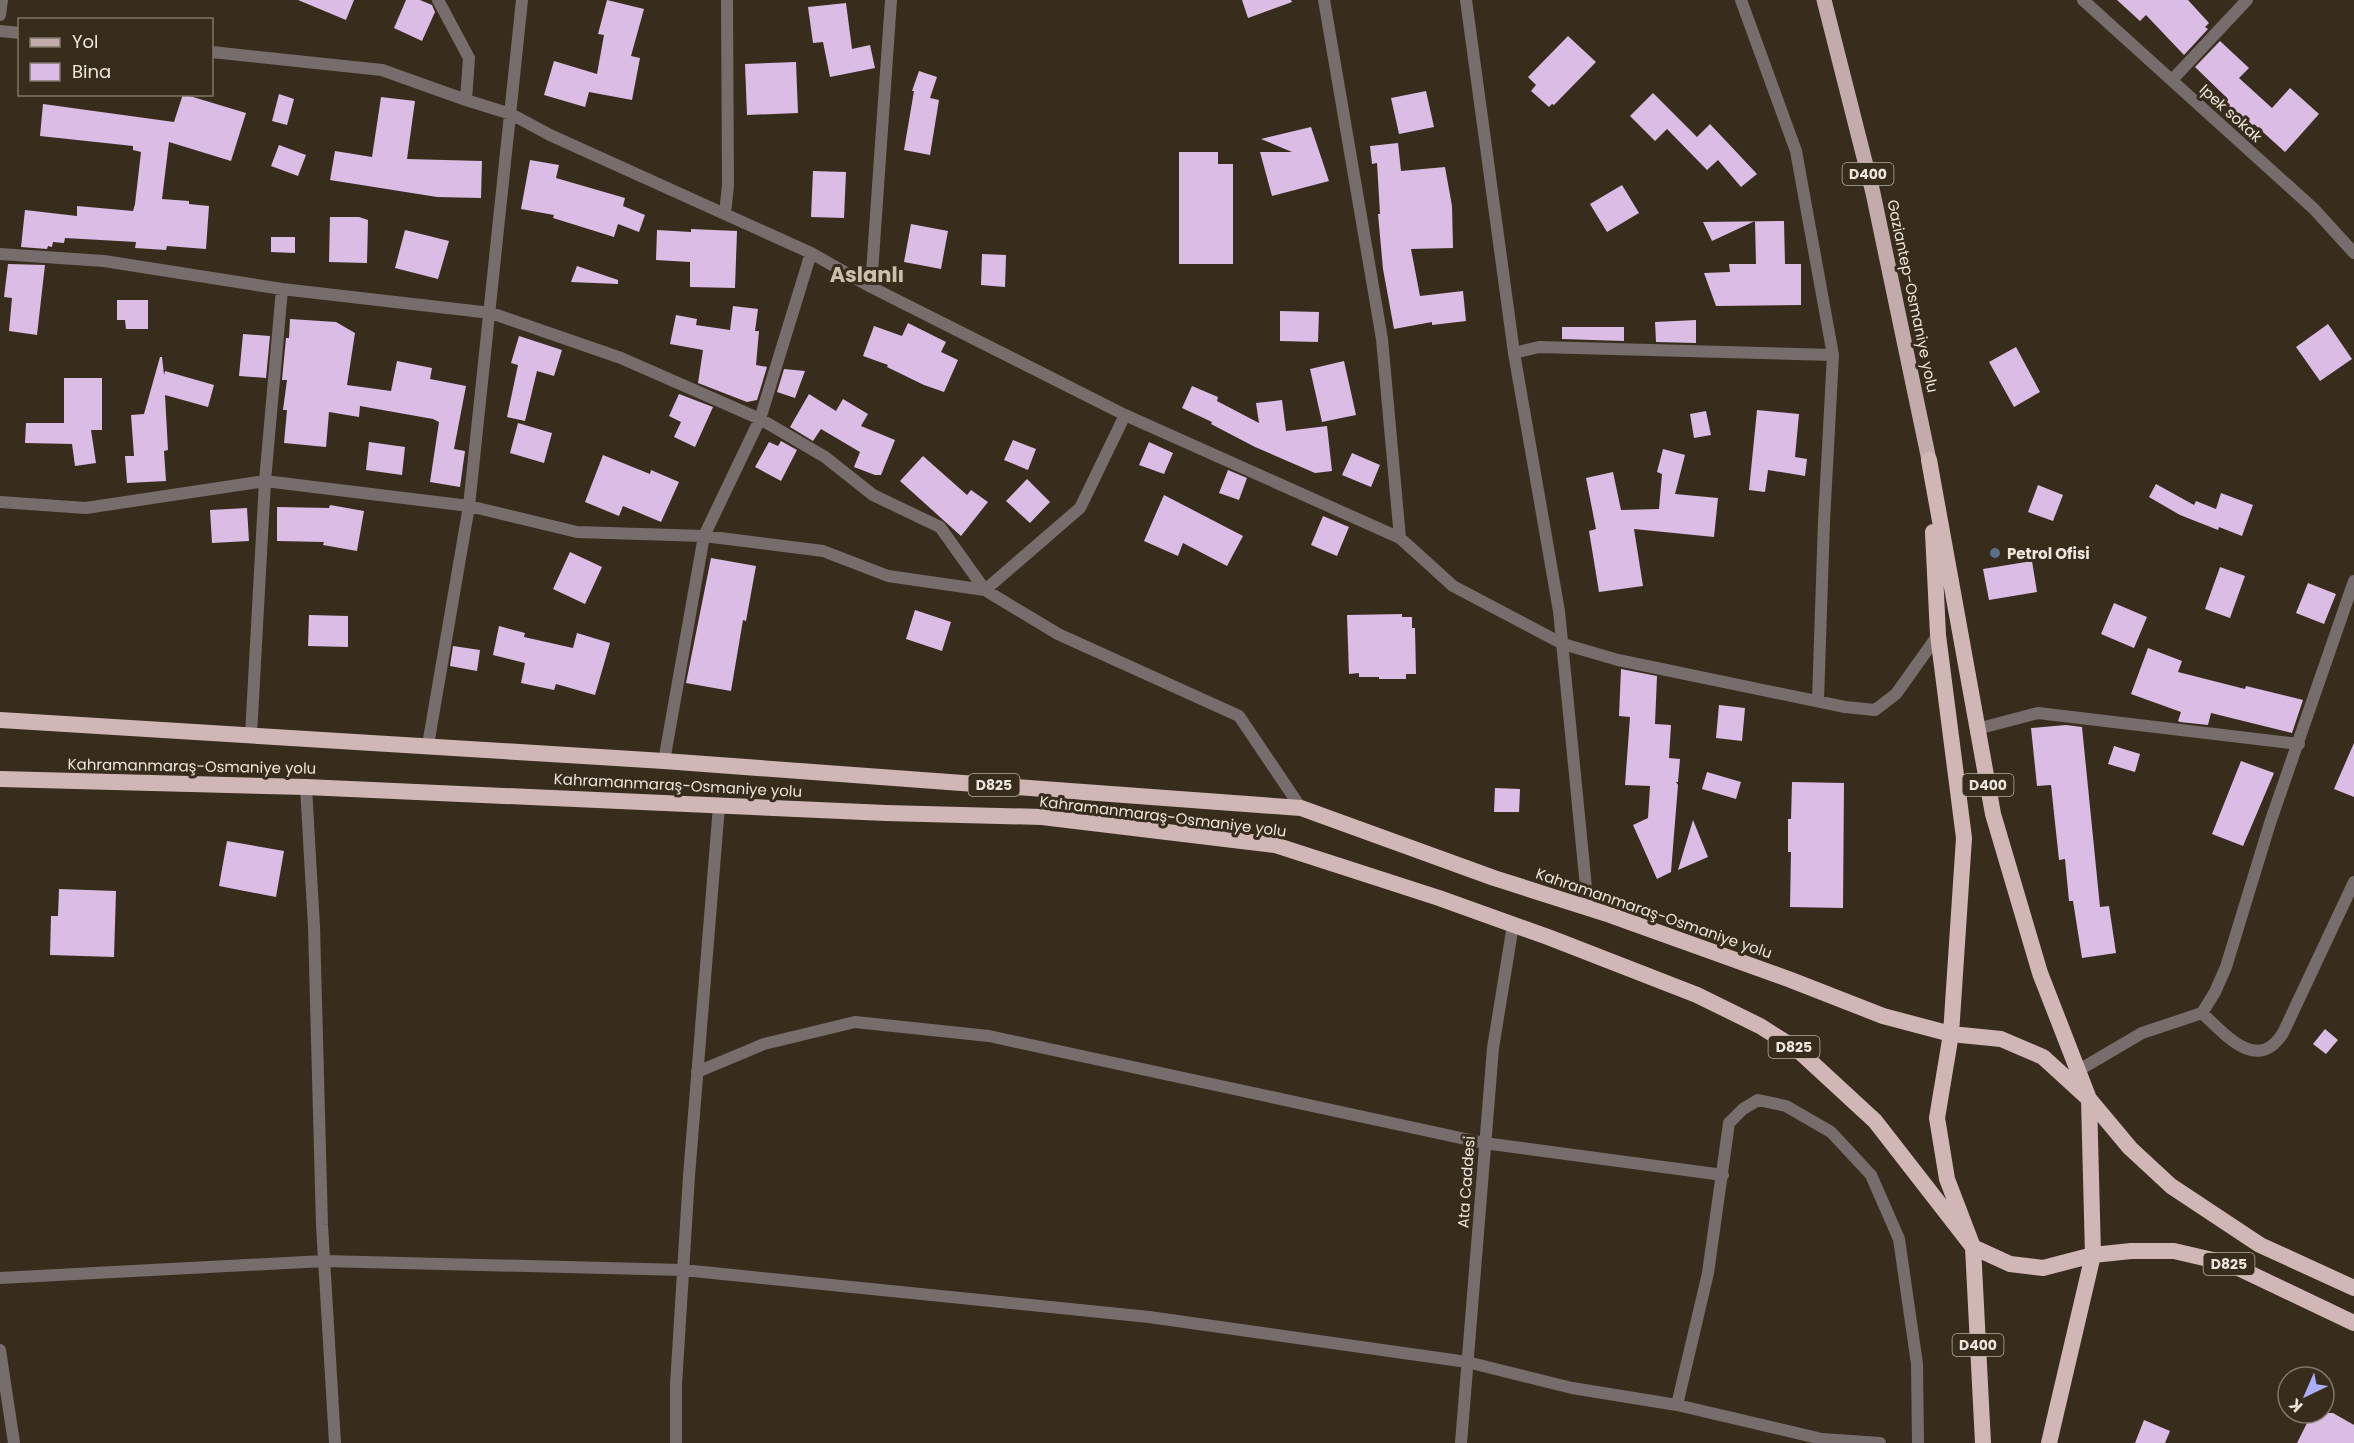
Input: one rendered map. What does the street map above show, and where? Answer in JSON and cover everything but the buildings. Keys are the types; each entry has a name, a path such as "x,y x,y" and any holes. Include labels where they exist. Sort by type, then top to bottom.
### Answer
{"highway":[{"name":"D400","path":"1929,460 1938,634 1964,838 1951,1034 1937,1118 1947,1179 1973,1247 1983,1443"},
{"name":"D400","path":"1929,460 1993,814 2037,962 2089,1099 2093,1255 2049,1443"},
{"name":"Kahramanmaraş-Osmaniye yolu","path":"0,720 664,760 1301,808 1494,878 1588,908 1781,976 1883,1016 1951,1034 2001,1039 2043,1057 2089,1099 2130,1148 2171,1186 2260,1245 2354,1288"},
{"name":"Kahramanmaraş-Osmaniye yolu","path":"0,779 306,787 886,813 1042,817 1275,845 1513,925 1697,995 1760,1026 1798,1050 1875,1121 1973,1247 2010,1264 2043,1268 2093,1255 2131,1251 2174,1251 2230,1264 2354,1323"}],"main road":[{"name":"Gaziantep-Osmaniye yolu","path":"1824,0 1873,193 1929,460"}],"street":[{"path":"0,15 2,0"},
{"path":"438,0 470,58 466,100"},
{"path":"428,745 469,506 522,0"},
{"path":"725,214 729,153 727,0"},
{"path":"871,287 891,0"},
{"path":"1324,0 1382,339 1400,538"},
{"path":"1466,0 1514,354 1559,611 1588,908"},
{"path":"1741,0 1796,151 1833,355 1824,520 1818,700"},
{"name":"Ipek sokak","path":"2083,0 2314,209 2354,253"},
{"path":"2172,80 2247,0"},
{"path":"0,31 18,33"},
{"path":"213,52 382,70 511,114 550,135 811,253 871,287 1125,416 1400,538 1453,586 1563,644 1618,660 1845,707 1875,710 1896,694 1938,634"},
{"path":"664,760 704,536 760,419 811,253"},
{"path":"0,254 104,261 282,289 491,313 621,358 760,419 825,457 873,495 940,527 985,590"},
{"path":"251,735 265,481 282,289"},
{"path":"1514,354 1539,347 1833,355"},
{"path":"985,590 1080,508 1125,416"},
{"path":"0,502 86,508 265,481 469,506 576,532 704,536 823,551 888,576 985,590 1058,634 1239,716 1301,808"},
{"path":"2079,1070 2142,1033 2202,1013 2215,992 2226,967 2270,823 2354,581"},
{"path":"1977,729 2038,713 2299,744"},
{"path":"306,787 314,927 324,1262 335,1443"},
{"path":"676,1443 676,1385 683,1270 718,806"},
{"path":"2202,1013 2244,1049 2259,1051 2273,1045 2283,1033 2354,882"},
{"name":"Ata Caddesi","path":"1461,1443 1493,1048 1513,925"},
{"path":"697,1072 764,1044 855,1022 989,1036 1484,1143 1723,1175"},
{"path":"1677,1405 1708,1273 1729,1123 1743,1109 1758,1100 1786,1106 1831,1132 1871,1175 1899,1239 1917,1364 1918,1443"},
{"path":"0,1278 324,1262 683,1270 1149,1317 1467,1362 1572,1388 1677,1405 1822,1439 1880,1443"},
{"path":"0,1350 5,1417 14,1443"}],"place":[{"name":"Petrol Ofisi","path":"1995,553"}],"district":[{"name":"Aslanlı","path":"867,274"}]}
